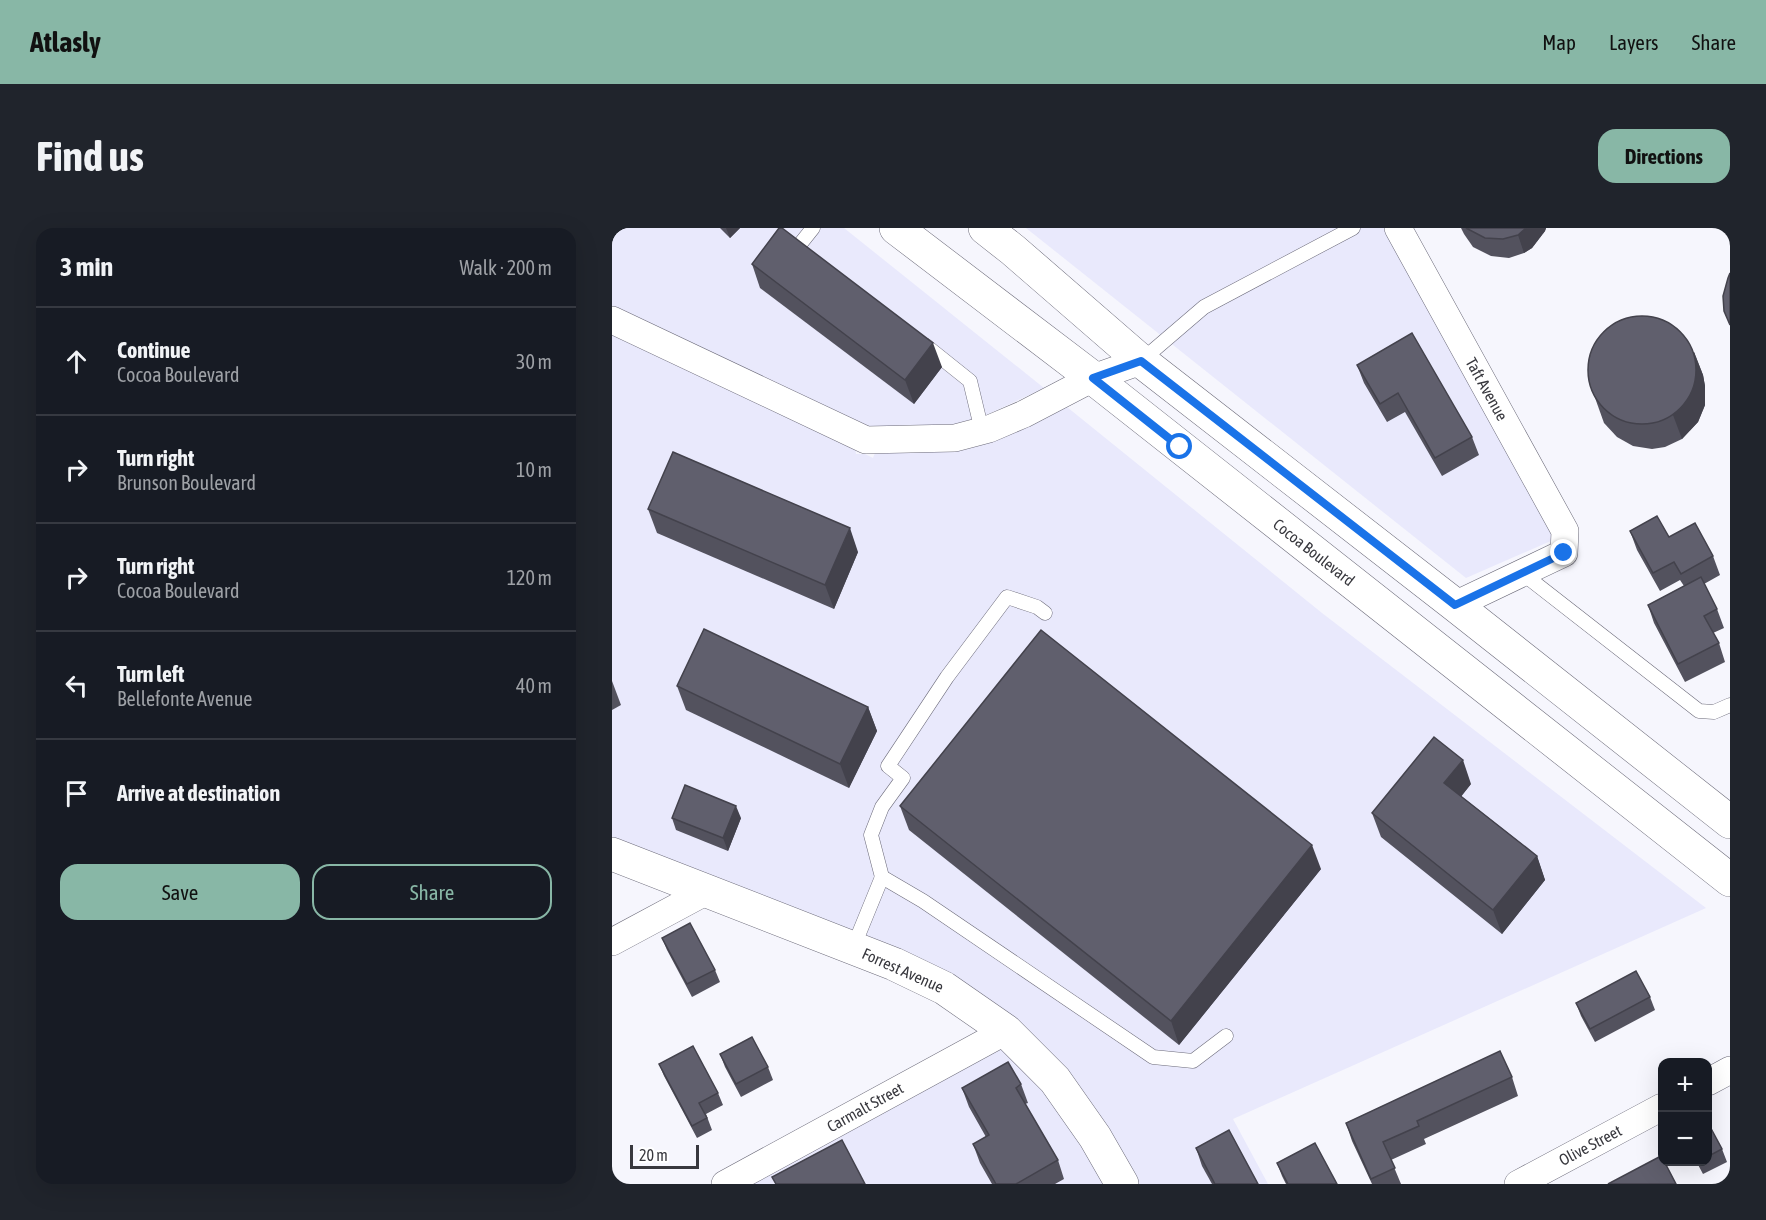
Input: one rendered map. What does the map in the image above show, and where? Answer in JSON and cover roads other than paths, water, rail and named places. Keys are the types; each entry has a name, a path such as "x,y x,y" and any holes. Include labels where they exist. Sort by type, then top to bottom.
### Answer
{"main road":[{"name":"Cocoa Boulevard","path":"896,228 1093,378 1730,880"},
{"path":"985,228 1141,361 1730,822"},
{"path":"1621,794 1692,831 1730,860"},
{"name":"Forrest Avenue","path":"612,854 894,964 944,988 1006,1031 1055,1080 1095,1137 1122,1184"}],"street":[{"name":"Taft Avenue","path":"1398,228 1565,531 1564,553 1522,573"},
{"path":"612,320 866,440 955,438 982,431 1024,414 1093,378 1141,361"},
{"path":"1455,605 1522,573"},
{"path":"612,942 707,891"},
{"name":"Carmalt Street","path":"725,1184 1006,1031"},
{"path":"1712,1080 1730,1070"},
{"name":"Olive Street","path":"1518,1184 1658,1109"}],"lane":[{"path":"801,250 813,228"},
{"path":"1141,361 1204,307 1353,228"},
{"path":"917,338 970,381 982,431"},
{"path":"1522,573 1699,711 1714,712 1730,705"},
{"path":"853,948 882,878 871,835 882,807 903,778 888,766 947,677 1007,597 1037,607 1045,613"},
{"path":"882,878 923,901 1153,1057 1193,1061 1226,1036"}]}
